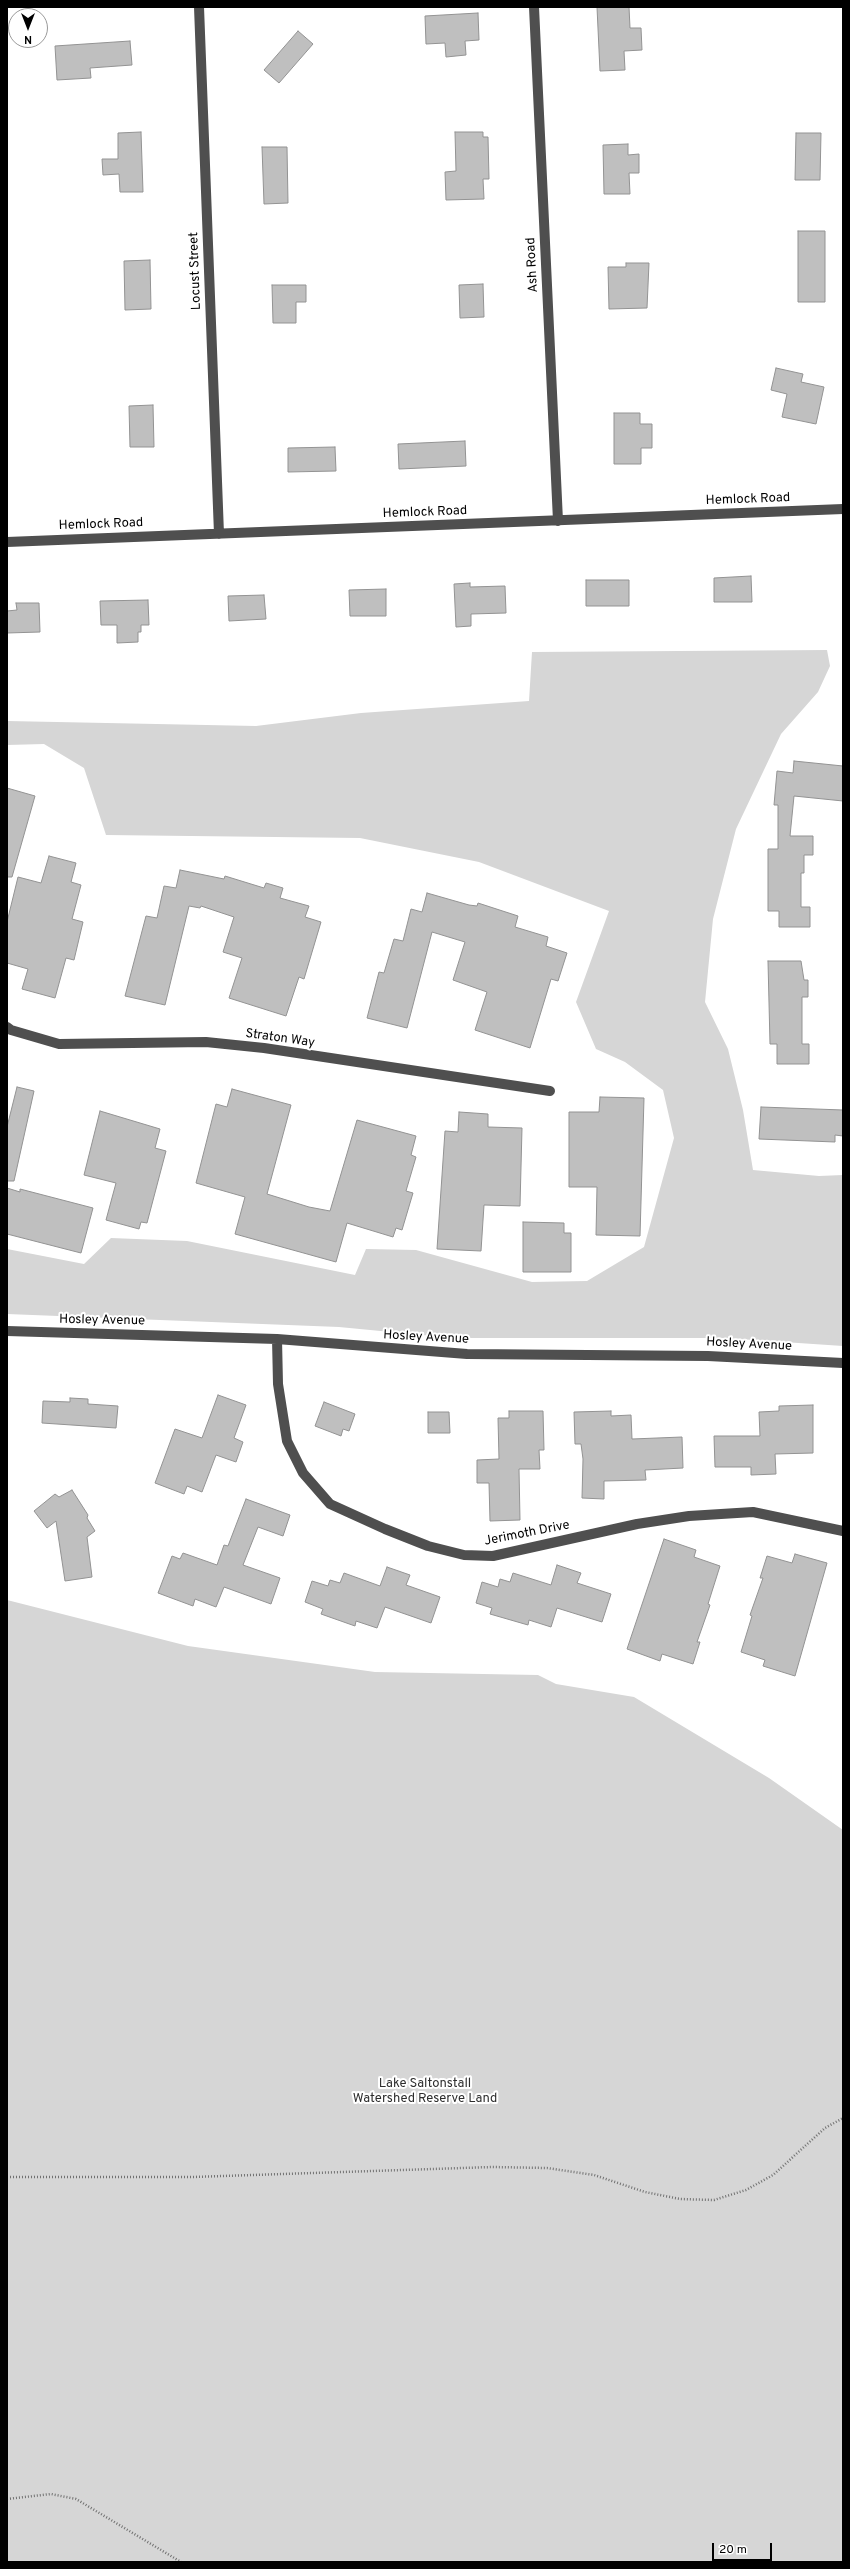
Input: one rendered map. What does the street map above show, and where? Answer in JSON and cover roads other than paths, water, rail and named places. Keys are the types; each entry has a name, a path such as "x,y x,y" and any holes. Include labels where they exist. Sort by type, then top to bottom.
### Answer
{"street":[{"name":"Locust Street","path":"199,7 219,534"},
{"name":"Ash Road","path":"534,7 558,521"},
{"name":"Hemlock Road","path":"7,542 843,509"},
{"name":"Straton Way","path":"7,1027 11,1030 59,1044 206,1042 264,1048 550,1091"},
{"name":"Hosley Avenue","path":"7,1331 277,1339 467,1354 708,1356 843,1363"},
{"name":"Jerimoth Drive","path":"277,1339 278,1384 286,1441 303,1473 330,1504 385,1529 428,1546 464,1555 493,1556 637,1524 689,1516 754,1512 843,1531"}],"park label":[{"name":"Lake Saltonstall Watershed Reserve Land","path":"425,2092"}]}
